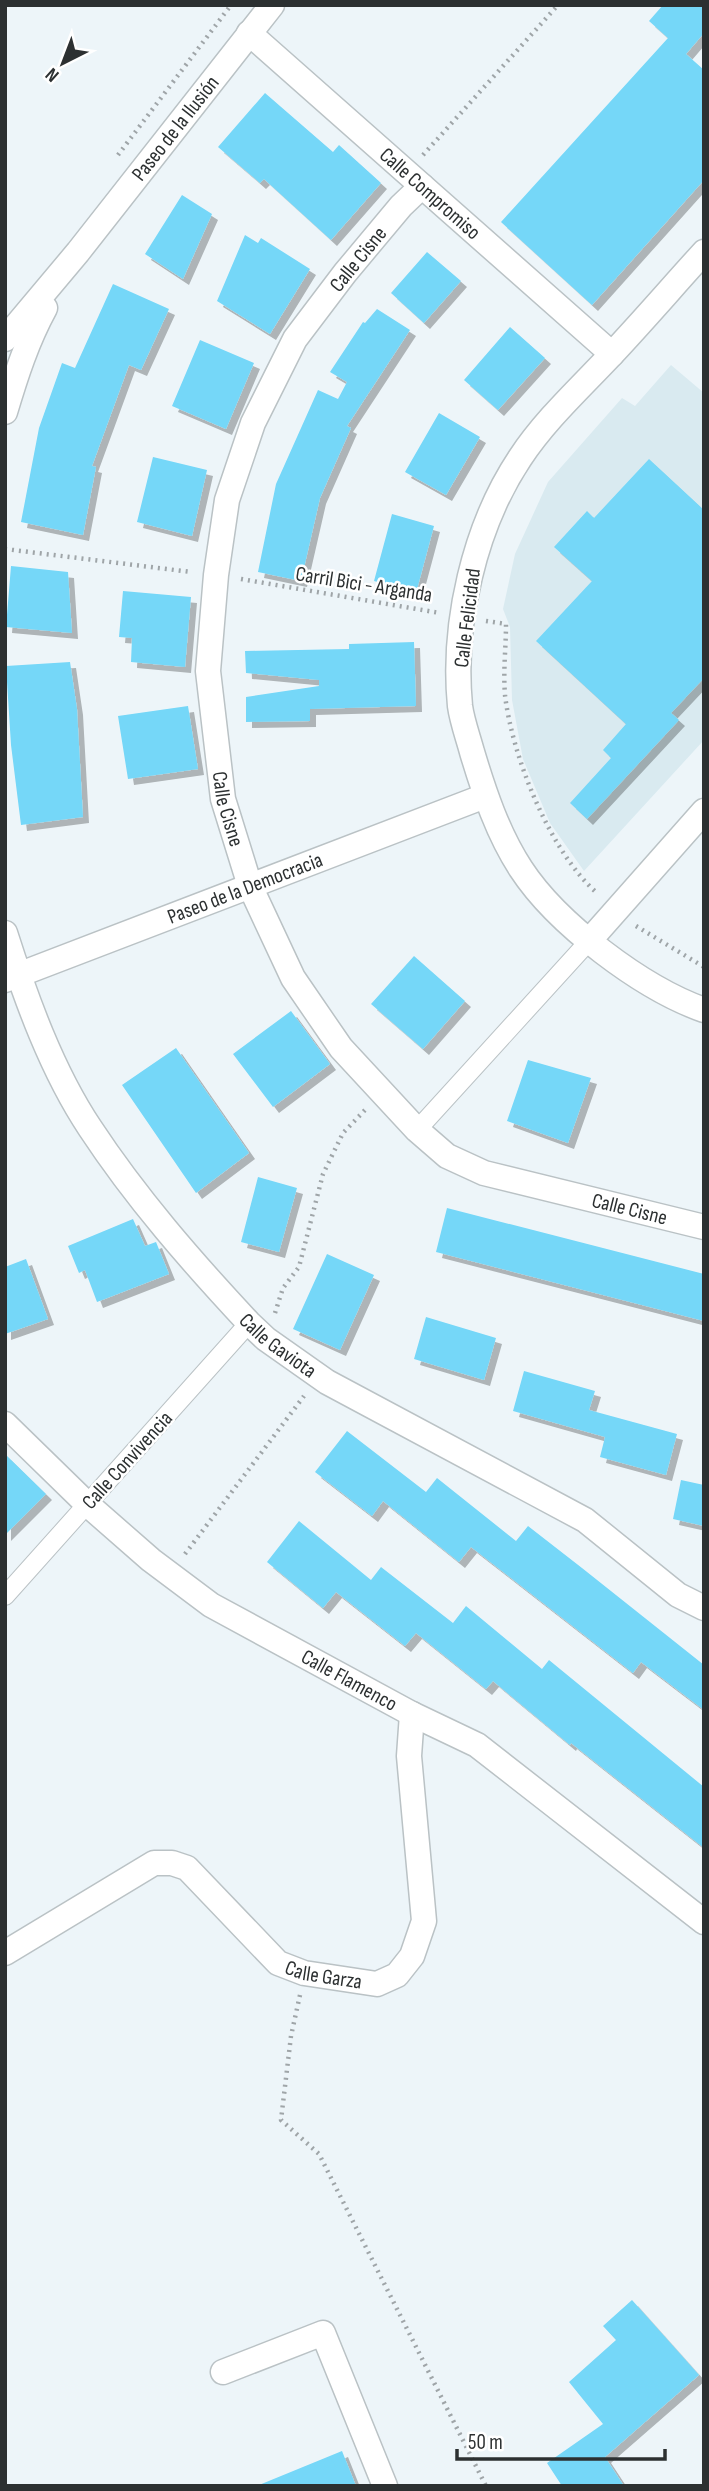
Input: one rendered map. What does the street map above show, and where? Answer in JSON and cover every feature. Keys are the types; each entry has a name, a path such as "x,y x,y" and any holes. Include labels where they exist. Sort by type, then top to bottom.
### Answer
{"street":[{"name":"Paseo de la Ilusión","path":"5,339 78,252 272,5"},
{"name":"Calle Compromiso","path":"249,33 612,354"},
{"name":"Calle Cisne","path":"415,179 401,206 295,339 253,423 228,500 216,575 208,671 223,799 250,886 293,978 341,1048 417,1130 447,1157 484,1174 704,1227"},
{"name":"Paseo de la Ilusión","path":"5,412 18,366 33,331 78,252"},
{"name":"Calle Felicidad","path":"704,252 551,418 519,458 488,520 471,570 459,663 460,708 485,796 522,869 553,906 589,941 638,977 704,1010"},
{"name":"Paseo de la Democracia","path":"12,978 485,796"},
{"path":"417,1130 704,811"},
{"name":"Calle Gaviota","path":"5,933 12,978 89,1127 145,1205 257,1331 318,1377 585,1520 678,1595 704,1608"},
{"name":"Calle Convivencia","path":"5,1596 87,1504 257,1331"},
{"name":"Calle Flamenco","path":"5,1424 87,1504 169,1574 211,1605 412,1714 477,1745 704,1922"},
{"name":"Calle Garza","path":"5,1954 155,1863 172,1863 187,1868 278,1963 304,1973 377,1984 397,1975 412,1956 424,1921 408,1756 412,1714"},
{"path":"223,2372 323,2333 385,2486"}],"path":[{"path":"415,179 558,5"},
{"name":"Carril Bici - Arganda","path":"5,549 216,575 506,624 505,692 509,720 525,775 543,817 587,885 644,933 704,967"},
{"path":"257,1331 299,1267 323,1174 344,1133 383,1092"},
{"path":"169,1574 318,1377"},
{"path":"304,1973 291,2036 281,2120 319,2154 486,2486"}],"shaded area":[{"path":"671,365 704,393 704,740 584,871 550,823 523,759 512,700 510,627 503,609 515,554 548,482 622,398 635,406"}],"building":[{"path":"663,5 704,5 704,33 686,54 704,70 704,180 592,305 501,222 668,38 649,21"},
{"path":"265,93 333,152 339,145 381,183 331,240 264,179 260,183 218,147"},
{"path":"182,195 212,214 183,279 145,254"},
{"path":"245,235 258,243 261,238 310,269 270,334 217,301"},
{"path":"427,252 461,281 424,323 391,293"},
{"path":"113,284 169,309 141,370 129,365 92,466 96,467 83,535 21,522 39,428 62,363 75,368"},
{"path":"377,309 410,330 347,426 351,428 320,498 301,581 258,572 276,484 318,390 338,399 347,382 330,372 363,322"},
{"path":"510,327 545,358 498,410 464,380"},
{"path":"200,340 254,363 226,429 172,406"},
{"path":"439,413 480,437 446,495 405,472"},
{"path":"153,457 207,470 192,536 137,522"},
{"path":"649,459 704,510 704,678 671,713 679,720 587,819 570,803 611,758 603,750 626,724 536,641 592,581 554,547 587,511 594,518"},
{"path":"392,514 434,526 416,593 374,581"},
{"path":"11,566 68,572 72,633 6,627"},
{"path":"123,591 191,597 185,667 131,662 132,638 119,637"},
{"path":"414,642 416,706 310,709 310,721 246,722 246,697 319,686 319,680 246,673 245,651 349,649 349,644"},
{"path":"70,662 77,709 83,817 21,825 11,745 6,666"},
{"path":"188,706 198,769 128,779 118,716"},
{"path":"414,956 465,1001 423,1049 371,1004"},
{"path":"291,1011 330,1064 273,1107 233,1054"},
{"path":"176,1048 249,1153 196,1193 122,1085"},
{"path":"528,1060 591,1078 568,1143 507,1121"},
{"path":"258,1177 297,1188 279,1252 241,1242"},
{"path":"447,1208 704,1274 704,1321 436,1252"},
{"path":"133,1219 145,1246 156,1242 169,1274 97,1302 85,1270 79,1273 68,1246"},
{"path":"327,1254 374,1275 340,1350 293,1329"},
{"path":"26,1259 48,1319 5,1334 5,1267"},
{"path":"426,1317 496,1338 484,1380 414,1359"},
{"path":"524,1371 595,1391 589,1410 677,1434 666,1475 600,1457 605,1437 513,1411"},
{"path":"347,1431 426,1492 437,1478 516,1541 528,1526 582,1568 704,1665 704,1710 641,1662 633,1673 471,1547 459,1562 383,1501 372,1516 315,1472"},
{"path":"5,1454 46,1494 5,1535"},
{"path":"681,1480 704,1485 704,1526 673,1519"},
{"path":"299,1521 371,1580 381,1567 453,1623 466,1606 542,1669 549,1660 704,1787 704,1848 571,1743 570,1745 493,1681 486,1689 416,1633 405,1646 336,1592 323,1608 267,1562"},
{"path":"632,2300 699,2375 605,2457 624,2486 562,2486 547,2463 603,2424 569,2382 616,2340 603,2326"},
{"path":"342,2451 356,2486 259,2486 259,2485"}]}
